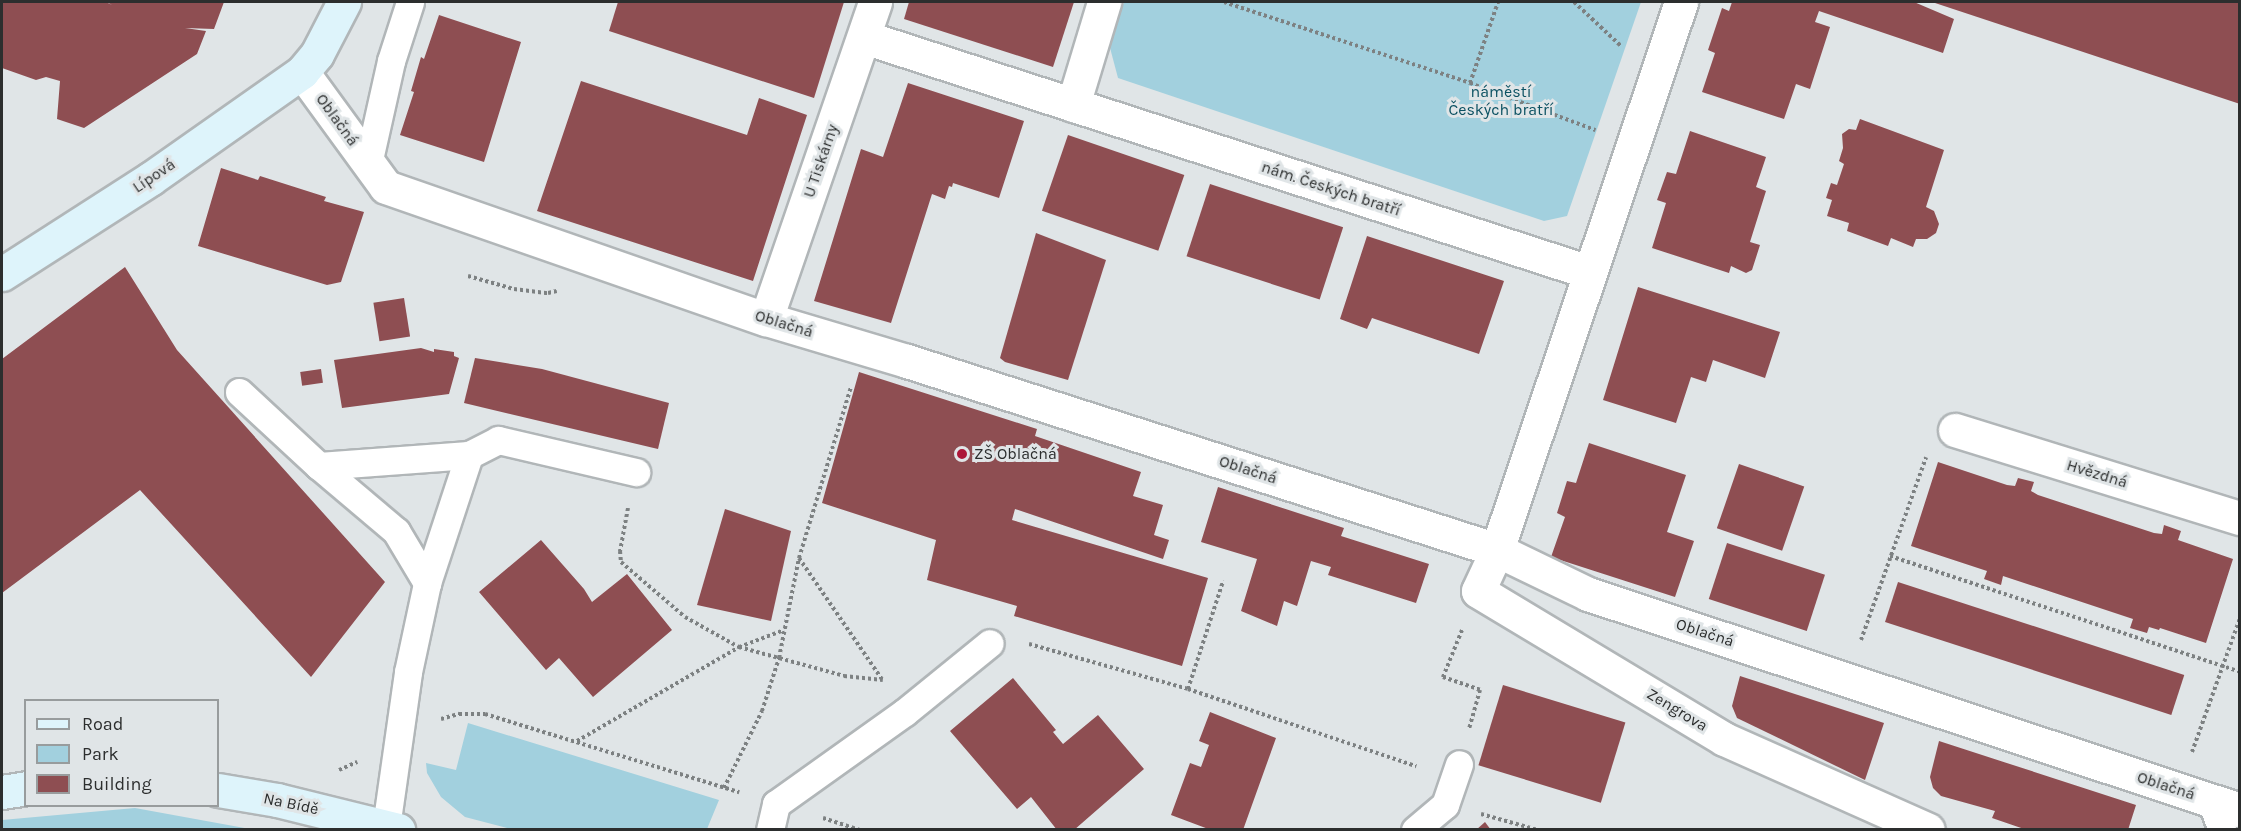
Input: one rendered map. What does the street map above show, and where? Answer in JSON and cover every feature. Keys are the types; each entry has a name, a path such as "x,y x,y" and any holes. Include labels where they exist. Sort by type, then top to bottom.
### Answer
{"street":[{"name":"Lípová","path":"2,274 150,179 302,72 317,54 344,2"},
{"name":"U Tiskárny","path":"766,319 875,2"},
{"path":"1073,105 1104,2"},
{"path":"1478,591 1497,550 1681,2"},
{"name":"nám. Českých bratří","path":"864,37 1589,272"},
{"name":"Oblačná","path":"302,72 386,187 766,319 929,368 1497,550 1588,594 2178,790 2224,814"},
{"name":"Hvězdná","path":"1955,430 2240,518"},
{"name":"Zengrova","path":"1478,591 1724,738 1928,830"},
{"path":"2,792 24,788"},
{"name":"Na Bídě","path":"219,790 277,800 392,828"}],"lane":[{"path":"368,164 391,61 410,2"},
{"path":"239,392 319,466 396,531 427,583"},
{"path":"319,466 469,456 498,440 636,472"},
{"path":"392,828 408,672 427,583 469,456"},
{"path":"770,830 776,804 905,712 990,643"},
{"path":"1415,830 1445,805 1457,771"}],"path":[{"path":"1224,2 1470,83 1633,143"},
{"path":"1470,83 1498,2"},
{"path":"1574,2 1625,50 1661,61"},
{"path":"724,788 762,711 779,658 799,558 852,382"},
{"path":"1846,680 1927,454 1935,440 1955,430"},
{"path":"636,472 620,551 621,562 685,617 739,646 844,676 883,680"},
{"path":"1890,556 2240,672"},
{"path":"799,558 905,712"},
{"path":"1188,689 1223,581"},
{"path":"990,643 1022,643 1188,689 1457,771 1480,690 1443,677 1478,591"},
{"path":"2178,790 2240,618"},
{"path":"577,742 739,646 785,630"},
{"path":"439,720 459,714 485,714 861,830"},
{"path":"1445,805 1538,830"}],"green space":[{"name":"náměstí Českých bratří","path":"1124,2 1641,2 1567,216 1544,221 1118,78 1109,44"},
{"path":"468,723 719,800 707,829 515,830 465,817 441,797 427,773 426,763 456,770"},
{"path":"135,808 250,829 4,830 2,827 2,820"}],"building":[{"path":"2,2 106,2 112,5 107,2 224,2 214,29 185,28 206,31 197,54 84,128 57,119 60,81 46,77 36,80 2,68"},
{"path":"618,2 844,2 814,98 609,31"},
{"path":"909,2 1074,2 1053,67 904,19"},
{"path":"1732,2 1914,2 1954,19 1943,53 1819,11 1815,22 1830,27 1810,89 1796,84 1784,119 1702,92 1715,53 1708,50 1722,8 1729,11"},
{"path":"1932,2 2240,2 2240,104"},
{"path":"439,15 521,42 484,162 400,135 414,92 411,91 421,57 424,59"},
{"path":"581,81 747,135 759,98 807,115 753,281 537,211"},
{"path":"908,83 1024,121 999,198 953,183 952,187 949,186 945,199 932,194 891,323 814,301 861,149 883,157"},
{"path":"1860,119 1944,150 1926,207 1934,211 1939,224 1936,233 1927,239 1916,239 1913,247 1891,238 1888,246 1847,231 1849,223 1827,216 1832,200 1826,198 1831,183 1837,185 1844,164 1839,161 1843,148 1842,134 1849,129 1856,130"},
{"path":"1690,131 1766,157 1756,187 1766,191 1750,242 1760,245 1752,270 1746,273 1731,266 1729,273 1652,248 1666,203 1657,200 1667,172 1676,174"},
{"path":"1068,135 1184,175 1158,251 1042,211"},
{"path":"221,168 258,180 260,176 326,197 324,201 364,212 341,282 327,285 198,246"},
{"path":"1210,184 1343,227 1320,300 1187,256"},
{"path":"1036,233 1106,260 1068,380 1005,362 1000,358"},
{"path":"1367,236 1504,281 1479,354 1372,318 1367,329 1340,319"},
{"path":"125,267 177,350 385,582 311,677 140,490 2,593 2,359"},
{"path":"1638,287 1780,332 1765,378 1713,360 1706,382 1691,377 1676,423 1603,400"},
{"path":"404,298 410,337 379,341 373,303"},
{"path":"421,348 434,352 434,349 454,352 454,356 459,358 449,394 342,408 334,360"},
{"path":"475,358 542,369 669,403 658,449 464,403"},
{"path":"321,369 323,383 302,386 300,372"},
{"name":"ZŠ Oblačná","path":"859,372 1037,429 1035,436 1141,472 1133,496 1163,505 1154,535 1169,540 1163,559 1015,509 1012,520 1208,578 1182,666 1014,616 1017,606 927,580 936,540 822,503"},
{"path":"1589,443 1686,475 1667,532 1694,541 1675,597 1551,557 1565,517 1557,513 1567,481 1576,483"},
{"path":"1938,462 2007,485 2015,486 2018,478 2034,482 2031,491 2038,495 2154,533 2162,534 2164,525 2181,531 2178,540 2233,559 2206,643 2160,628 2159,630 2149,627 2147,633 2130,628 2133,619 2003,576 2001,585 1984,579 1987,571 1911,546"},
{"path":"1739,464 1804,486 1782,551 1717,528"},
{"path":"1218,487 1344,528 1341,536 1429,564 1416,603 1328,575 1331,567 1311,561 1297,606 1284,601 1277,626 1241,611 1257,559 1201,542"},
{"path":"725,509 791,531 771,621 697,605"},
{"path":"541,540 584,589 592,602 627,574 672,630 593,697 559,658 546,670 479,592"},
{"path":"1727,543 1825,575 1807,631 1709,599"},
{"path":"1898,582 2184,675 2171,715 1885,622"},
{"path":"1740,676 1884,723 1865,780 1737,718 1732,706"},
{"path":"1013,678 1056,730 1053,732 1063,744 1098,715 1144,769 1074,830 1057,830 1031,797 1017,809 950,731"},
{"path":"1503,685 1625,722 1601,803 1478,765"},
{"path":"1210,712 1276,738 1243,830 1211,830 1171,815 1190,763 1201,767 1209,745 1199,741"},
{"path":"1939,741 2136,805 2128,830 2027,830 1992,818 1995,811 1941,796 1933,788 1930,777"},
{"path":"1485,822 1491,830 1476,830"}],"place":[{"name":"ZŠ Oblačná","path":"962,454"}]}
